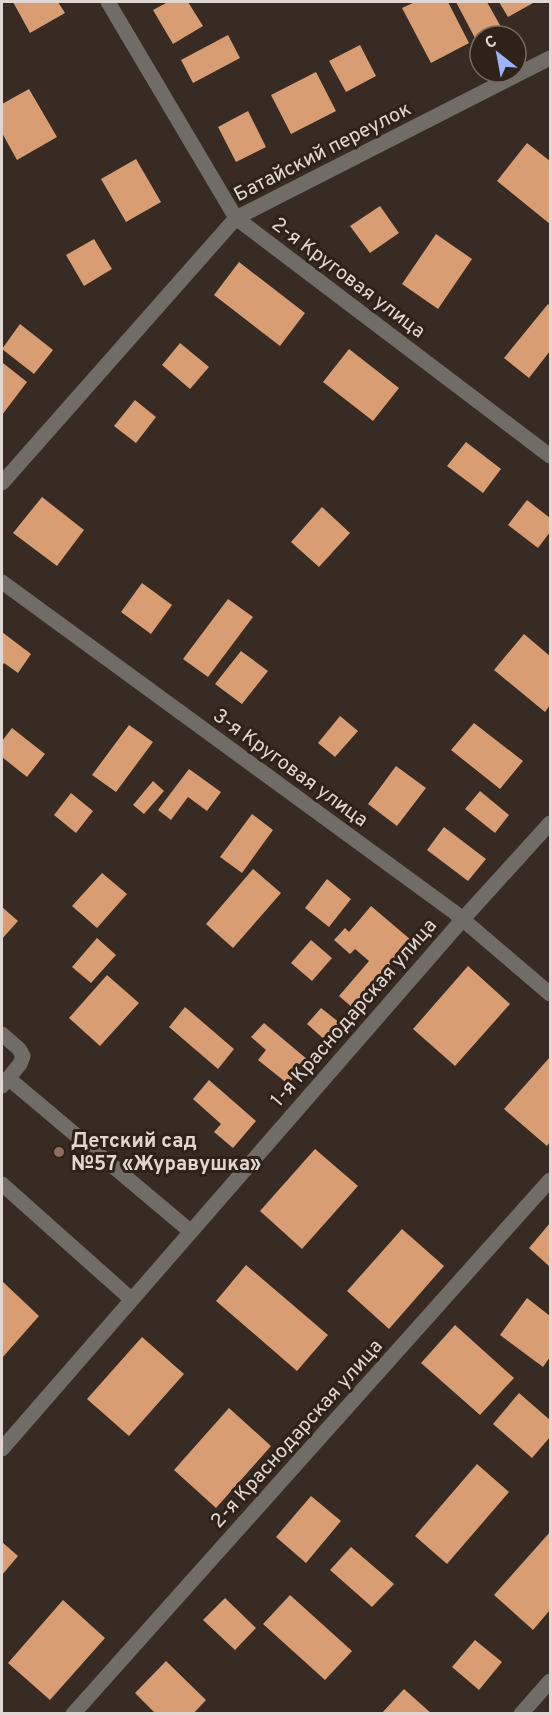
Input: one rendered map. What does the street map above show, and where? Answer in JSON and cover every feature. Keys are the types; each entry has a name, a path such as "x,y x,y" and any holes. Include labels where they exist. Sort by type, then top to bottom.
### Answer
{"street":[{"name":"2-я Круговая улица","path":"108,2 236,218 550,456"},
{"name":"Батайский переулок","path":"2,483 236,218 550,58"},
{"name":"3-я Круговая улица","path":"2,582 463,919 550,994"},
{"name":"1-я Краснодарская улица","path":"2,1449 463,919 550,823"},
{"path":"2,1034 19,1049 23,1056 20,1064 5,1082 190,1231"},
{"name":"2-я Краснодарская улица","path":"82,1710 550,1180"},
{"path":"2,1184 131,1299"},
{"path":"521,1713 550,1681"}],"building":[{"path":"13,2 58,2 65,13 30,33"},
{"path":"168,2 188,2 203,26 173,44 153,10"},
{"path":"415,2 448,2 468,44 431,63 402,8"},
{"path":"456,2 487,2 499,24 468,24"},
{"path":"499,2 535,2 508,17"},
{"path":"228,35 240,58 193,83 181,60"},
{"path":"360,45 376,76 346,92 329,61"},
{"path":"316,72 336,111 291,134 271,95"},
{"path":"29,89 57,137 17,160 2,133 2,104"},
{"path":"248,111 266,147 236,162 218,127"},
{"path":"527,143 550,161 550,224 497,181"},
{"path":"136,159 161,202 126,222 101,179"},
{"path":"380,206 399,233 370,253 350,226"},
{"path":"436,234 472,259 438,309 402,284"},
{"path":"94,239 112,269 84,286 66,255"},
{"path":"239,262 305,313 280,346 214,295"},
{"path":"548,304 550,306 550,351 529,378 504,358"},
{"path":"20,324 53,350 34,374 2,349"},
{"path":"180,343 209,367 190,389 162,365"},
{"path":"349,349 399,388 373,421 323,382"},
{"path":"2,364 27,382 2,415"},
{"path":"135,400 156,417 136,443 114,426"},
{"path":"466,442 501,469 483,493 447,466"},
{"path":"42,497 84,530 57,566 13,533"},
{"path":"527,500 550,518 550,532 538,548 508,525"},
{"path":"322,507 350,533 319,567 291,542"},
{"path":"142,583 172,605 151,634 121,612"},
{"path":"228,599 253,617 208,677 183,659"},
{"path":"2,632 31,654 18,673 4,663 2,666"},
{"path":"524,634 550,656 550,705 545,712 494,670"},
{"path":"241,651 268,671 242,704 215,684"},
{"path":"340,716 358,731 335,757 318,743"},
{"path":"474,723 523,761 500,789 451,750"},
{"path":"129,725 153,742 116,792 92,775"},
{"path":"12,728 45,754 27,777 2,757 2,741"},
{"path":"396,766 426,788 397,826 368,804"},
{"path":"189,769 221,792 207,811 188,797 171,820 158,810"},
{"path":"153,781 164,791 144,814 133,805"},
{"path":"480,791 509,815 495,833 465,809"},
{"path":"71,793 93,811 76,833 54,815"},
{"path":"252,814 273,830 242,873 220,857"},
{"path":"444,827 486,859 468,881 427,850"},
{"path":"253,869 281,893 233,948 206,924"},
{"path":"102,873 127,894 97,928 72,906"},
{"path":"327,879 351,899 329,927 305,908"},
{"path":"371,906 411,940 353,1008 339,996 369,961 355,949 350,954 334,940 345,928 349,932"},
{"path":"2,907 18,921 2,939"},
{"path":"97,938 116,955 91,983 72,967"},
{"path":"311,940 332,958 312,981 291,963"},
{"path":"468,966 510,1004 455,1066 413,1029"},
{"path":"107,975 139,1003 100,1046 69,1018"},
{"path":"185,1007 234,1049 218,1069 169,1027"},
{"path":"321,1008 340,1023 325,1040 307,1024"},
{"path":"264,1023 308,1060 288,1084 258,1060 266,1050 251,1037"},
{"path":"550,1057 550,1142 547,1146 504,1109"},
{"path":"209,1080 256,1121 233,1148 214,1132 221,1124 193,1099"},
{"path":"315,1149 358,1186 302,1249 260,1211"},
{"path":"550,1223 550,1267 529,1248"},
{"path":"402,1229 444,1266 389,1329 347,1291"},
{"path":"246,1265 328,1335 297,1371 216,1301"},
{"path":"2,1281 39,1316 2,1358"},
{"path":"527,1298 550,1316 550,1357 543,1367 500,1335"},
{"path":"455,1325 514,1378 480,1415 421,1363"},
{"path":"142,1337 184,1374 129,1436 87,1399"},
{"path":"519,1393 550,1420 550,1437 532,1458 493,1424"},
{"path":"229,1408 271,1446 216,1508 174,1470"},
{"path":"477,1464 509,1492 447,1564 415,1536"},
{"path":"311,1496 341,1521 306,1563 276,1537"},
{"path":"550,1532 550,1610 533,1630 494,1595"},
{"path":"2,1542 18,1556 2,1575"},
{"path":"351,1547 394,1584 372,1607 330,1570"},
{"path":"290,1595 352,1651 325,1680 263,1624"},
{"path":"225,1598 256,1628 235,1650 203,1620"},
{"path":"63,1600 105,1638 50,1700 8,1663"},
{"path":"475,1640 502,1662 479,1690 452,1667"},
{"path":"166,1661 206,1700 193,1714 156,1714 135,1693"},
{"path":"404,1689 432,1714 381,1714"}],"place":[{"name":"Детский сад №57 «Журавушка»","path":"59,1152"}]}
